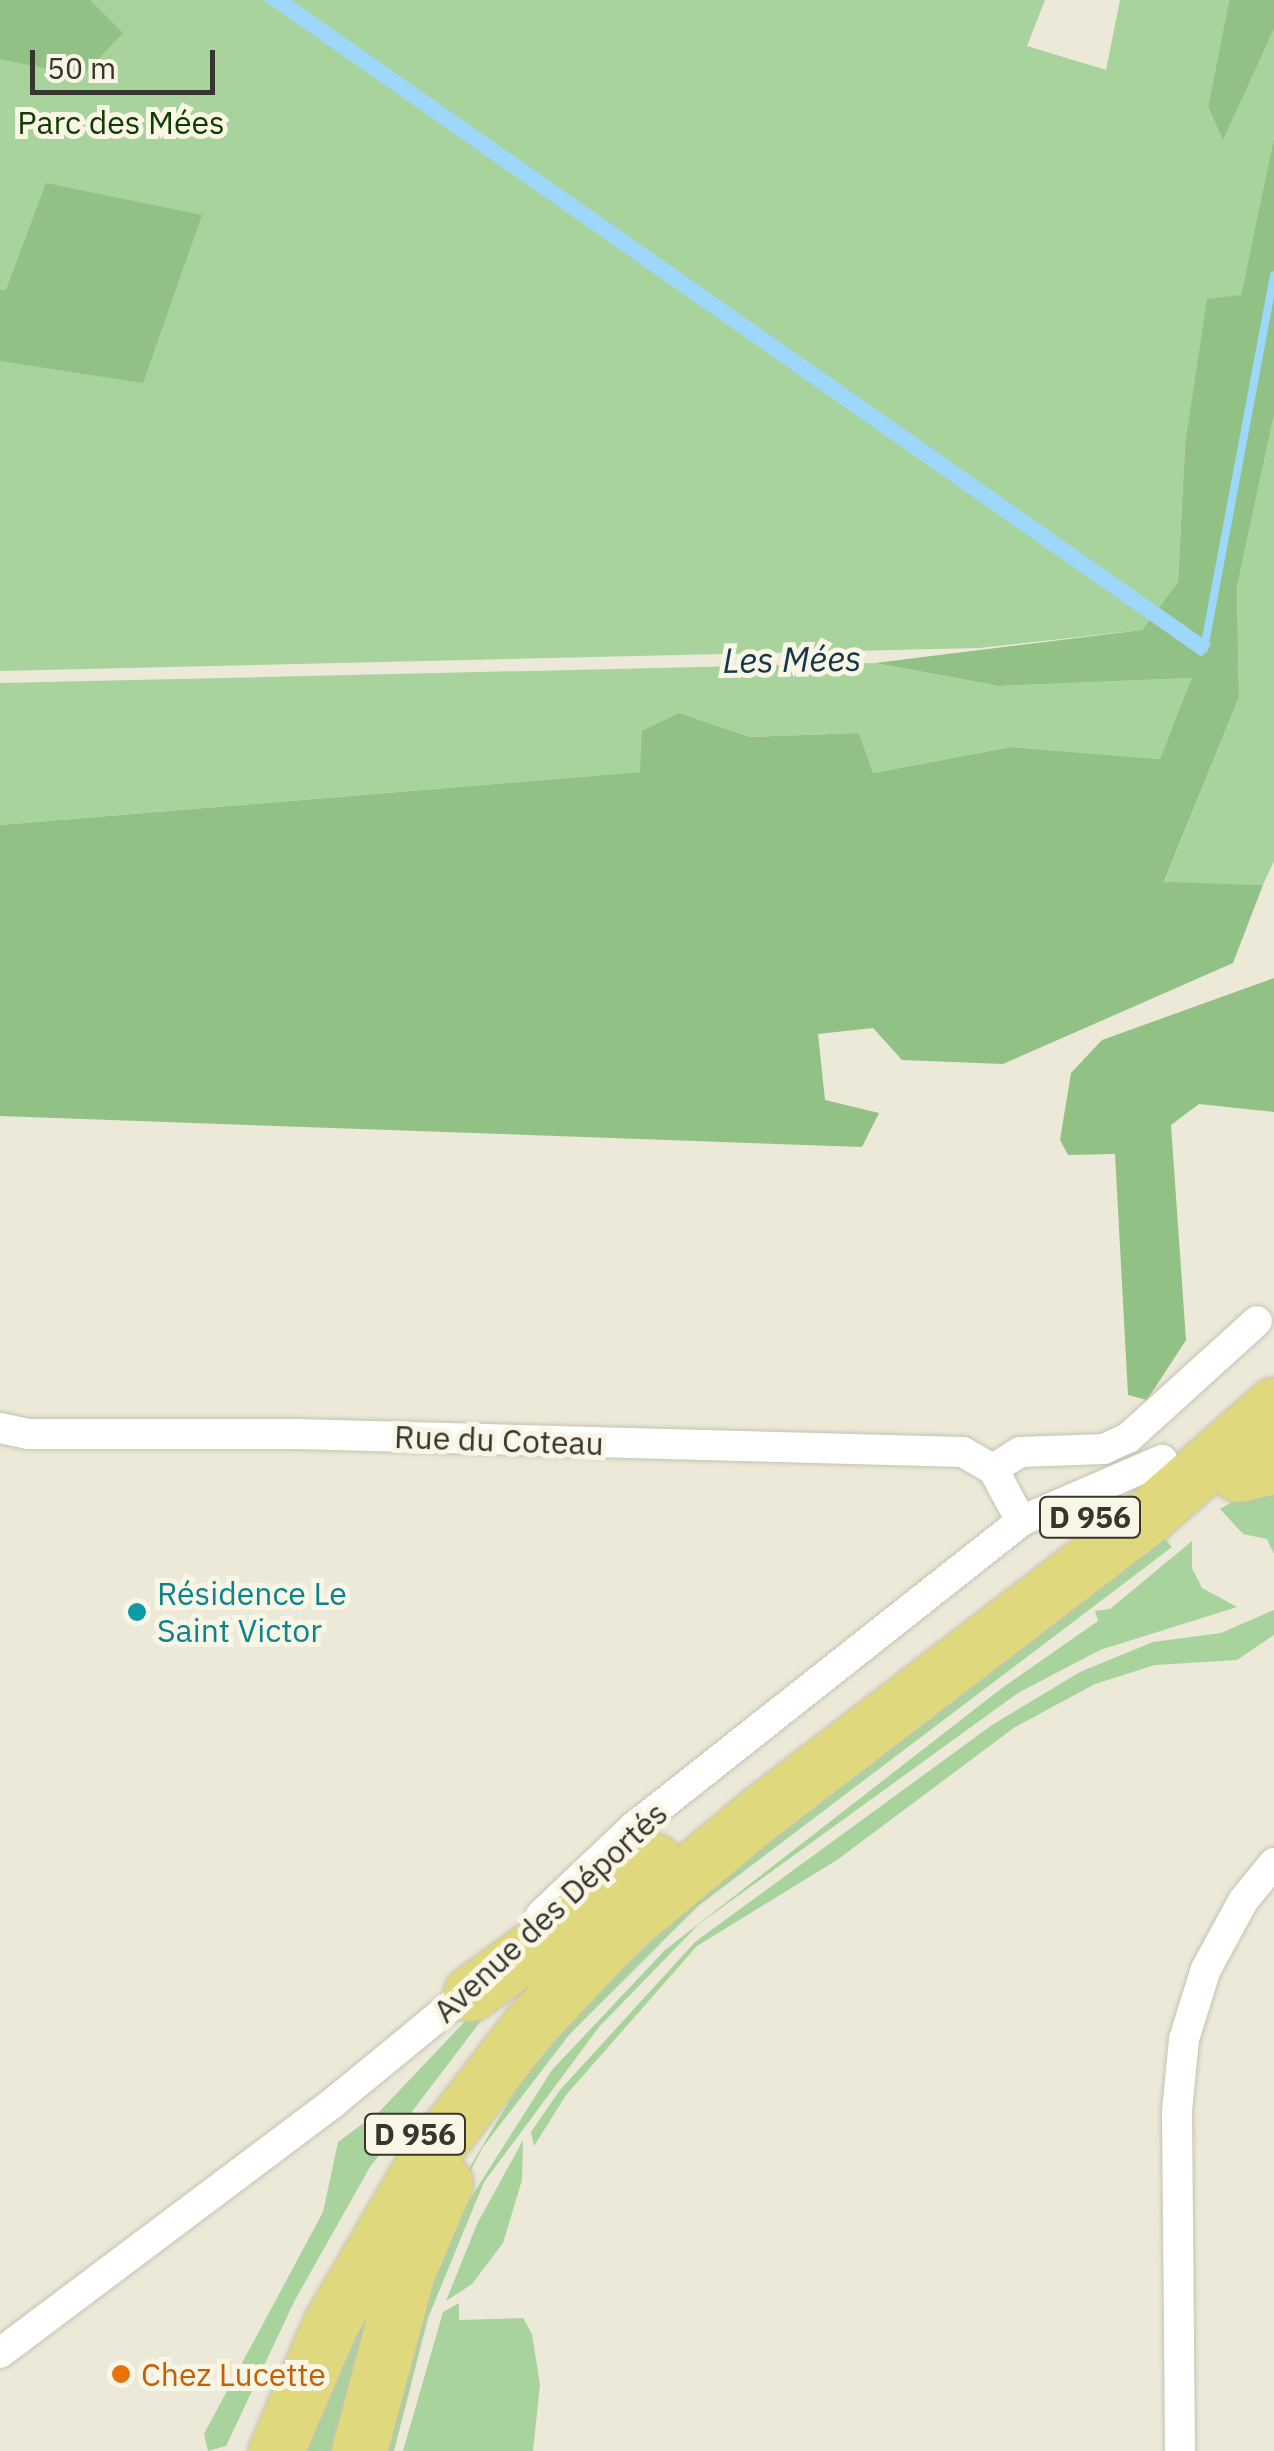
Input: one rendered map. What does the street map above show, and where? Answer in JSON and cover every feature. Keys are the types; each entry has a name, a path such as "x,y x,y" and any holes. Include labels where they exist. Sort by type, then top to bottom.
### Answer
{"highway":[{"name":"Avenue des Déportés","path":"462,2108 622,1929 1199,1461 1266,1344"},
{"name":"Avenue des Déportés","path":"651,1863 1274,1405"},
{"path":"471,1993 651,1863"},
{"name":"D 956","path":"247,2451 287,2356 382,2181 497,2022 651,1863"},
{"name":"D 956","path":"362,2449 406,2275 465,2148 462,2108"},
{"name":"D 956","path":"276,2451 346,2294 462,2108"}],"street":[{"name":"Rue du Coteau","path":"0,1428 28,1434 296,1434 963,1452 993,1469"},
{"path":"1021,1521 993,1469 1020,1452 1104,1449 1199,1461"},
{"name":"Avenue des Déportés","path":"0,2353 471,1993 634,1827 1021,1521 1199,1461"},
{"path":"1180,2451 1178,2111 1184,2039 1213,1955 1243,1901 1274,1862"}],"green space":[{"name":"Parc des Mées","path":"0,0 1045,0 1027,46 1106,70 1120,0 1229,0 1208,109 1223,139 1274,29 1274,137 1241,295 1185,446 1178,582 1142,630 979,648 0,671"},
{"path":"0,0 90,0 123,33 82,76 0,59"},
{"path":"1229,0 1274,0 1274,29 1223,140 1208,108"},
{"path":"1274,137 1274,415 1237,587 1239,697 1164,882 1263,885 1233,963 1003,1064 902,1060 873,1028 818,1034 825,1100 879,1113 862,1147 0,1116 0,825 640,772 642,731 679,713 750,737 859,733 873,773 1011,747 1160,759 1192,678 999,686 875,663 1142,630 1178,582 1185,446 1207,299 1241,295"},
{"path":"46,183 202,215 143,383 0,361 0,290 6,290"},
{"path":"1274,415 1274,861 1263,885 1164,883 1239,697 1237,587"},
{"path":"875,663 999,686 1193,678 1160,759 1011,747 873,773 859,733 750,737 679,713 641,772 0,825 0,683"},
{"path":"1274,978 1274,1112 1199,1104 1171,1125 1186,1340 1147,1400 1128,1395 1115,1154 1068,1155 1060,1140 1071,1073 1102,1040"},
{"path":"1274,1477 1274,1554 1267,1539 1243,1534 1220,1509"},
{"path":"1165,1539 1172,1547 698,1906 569,2035 483,2147 446,2217 454,2224 552,2070 665,1950 1002,1688 1098,1621 1095,1611 1110,1609 1192,1541 1192,1568 1202,1588 1237,1607 1100,1650 1018,1693 699,1924 599,2027 484,2182 428,2318 394,2451 379,2451 430,2234 521,2081 592,1998 693,1901"},
{"path":"1274,1610 1274,1635 1237,1660 1155,1665 1095,1684 1015,1727 837,1860 697,1946 566,2095 534,2146 531,2132 560,2090 695,1942 992,1725 1080,1672 1153,1642 1221,1633"},
{"path":"488,1997 499,1997 370,2167 295,2300 226,2446 208,2451 204,2434 323,2212 338,2142 380,2111"},
{"path":"523,2140 522,2180 503,2243 472,2284 446,2301 477,2224"},
{"path":"407,2221 344,2451 293,2451"},
{"path":"459,2303 459,2320 523,2318 532,2334 540,2385 533,2451 403,2451 443,2312"}],"water":[{"path":"263,0 291,0 1211,644 1202,657"}],"waterway":[{"name":"Les Mées","path":"1204,649 1274,276"}],"place":[{"name":"Résidence Le Saint Victor","path":"137,1612"},
{"name":"Chez Lucette","path":"121,2374"}]}
